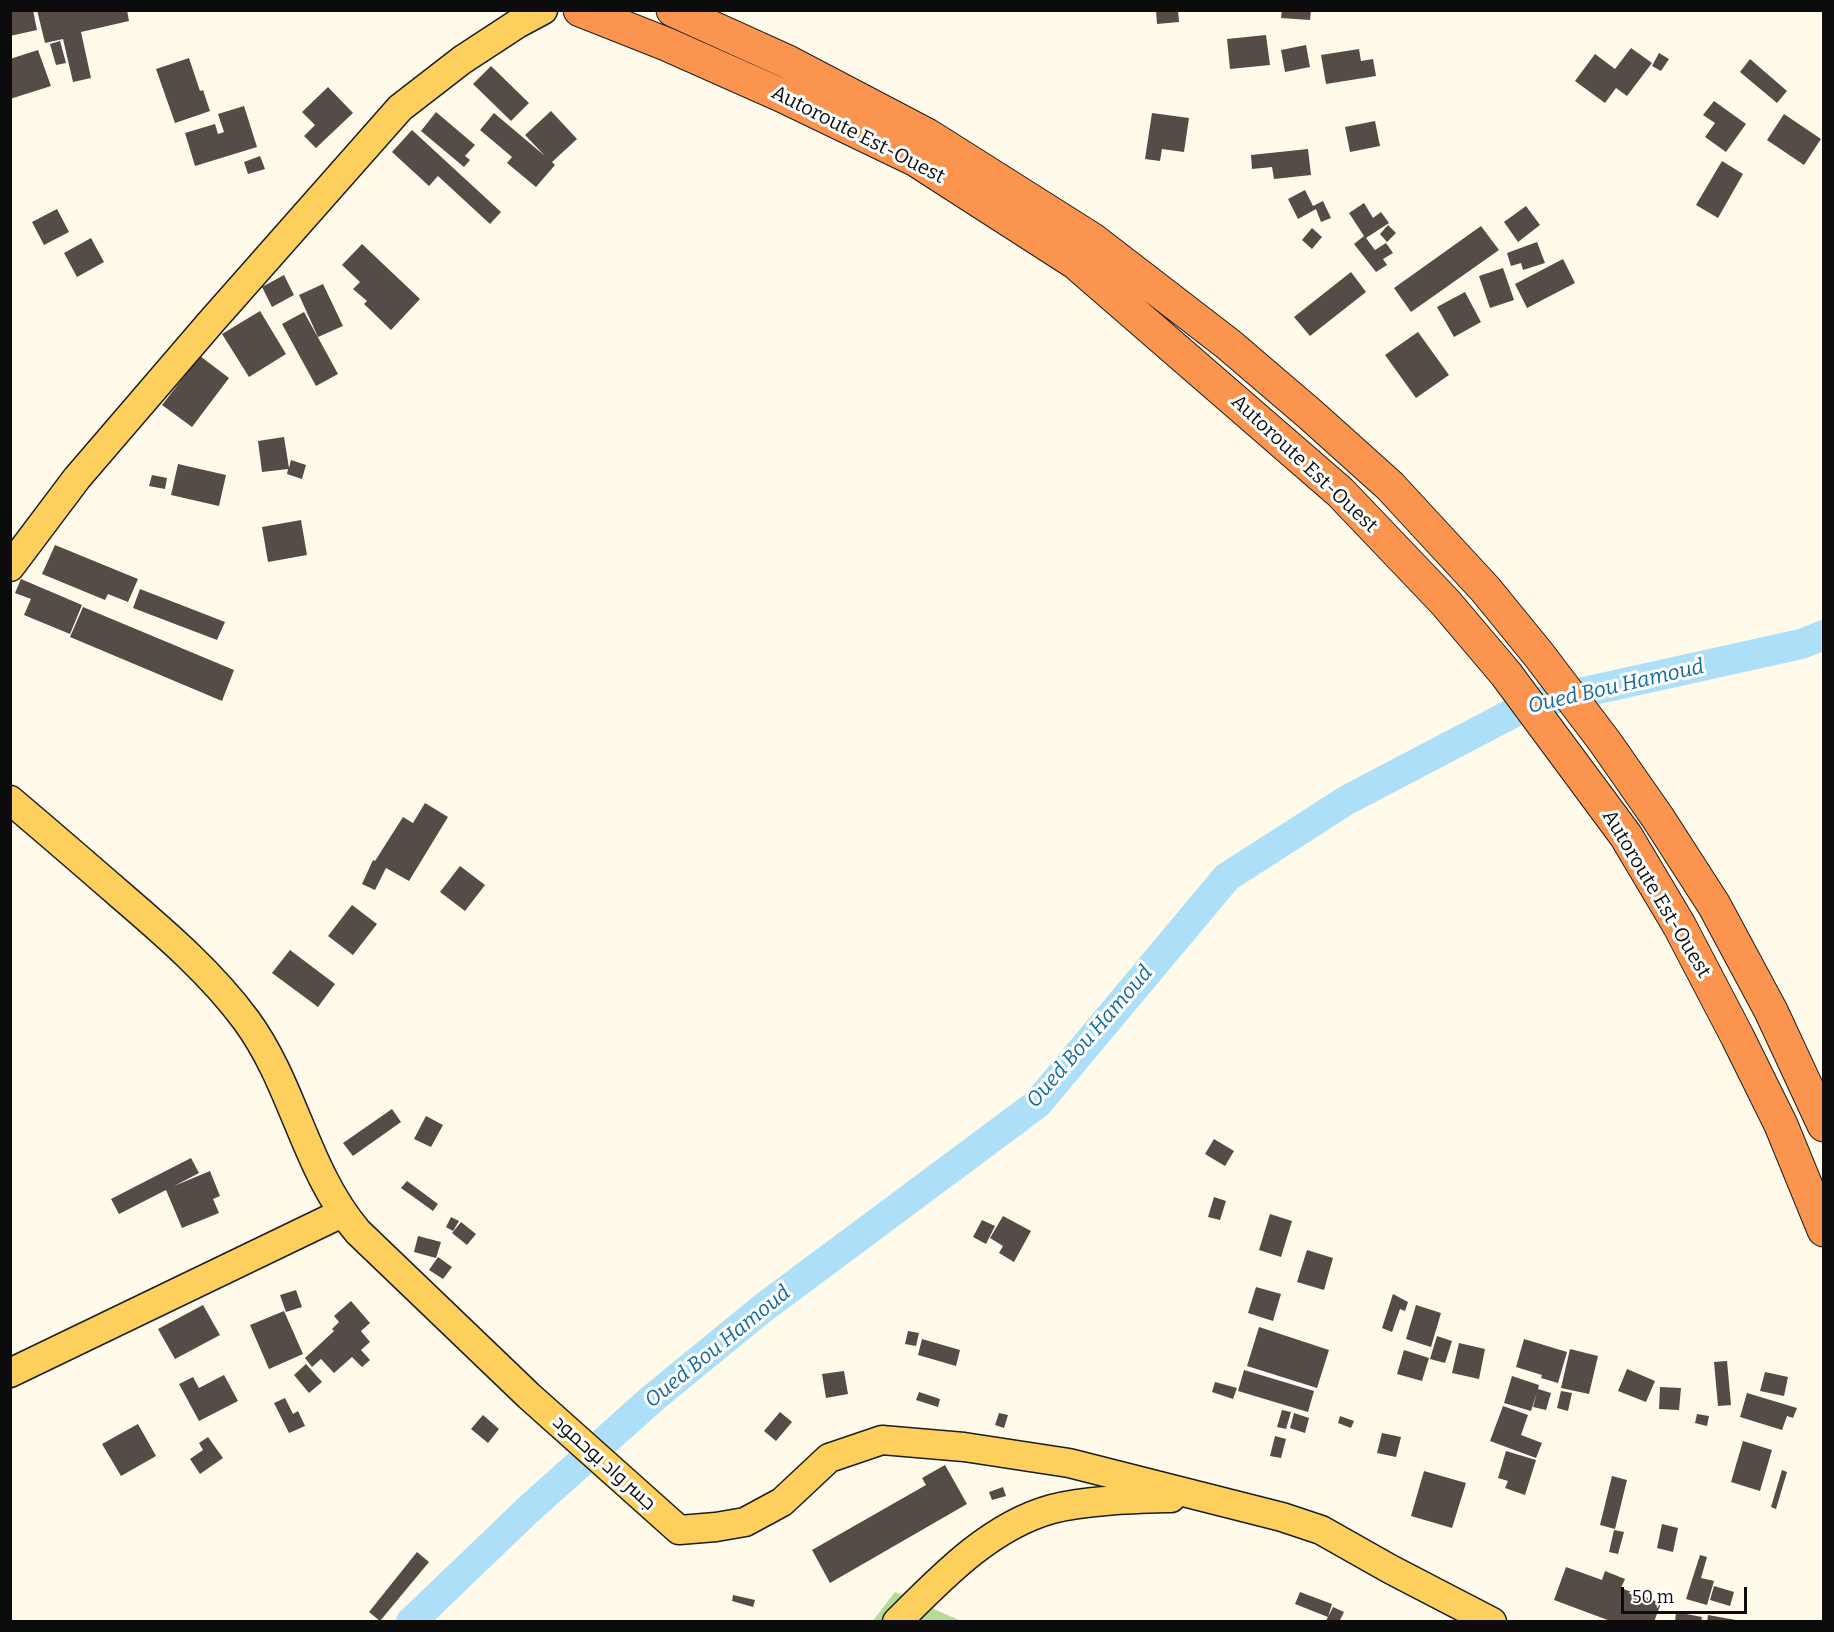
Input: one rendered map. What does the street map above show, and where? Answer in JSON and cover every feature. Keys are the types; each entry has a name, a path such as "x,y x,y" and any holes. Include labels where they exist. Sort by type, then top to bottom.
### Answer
{"highway":[{"name":"Autoroute Est-Ouest","path":"580,10 666,44 783,96 916,160 1076,264 1340,492 1445,602 1506,674 1626,836 1679,925 1737,1036 1781,1125 1824,1230"},
{"name":"Autoroute Est-Ouest","path":"683,15 788,62 927,135 1093,240 1228,344 1390,486 1486,590 1605,742 1658,818 1714,905 1771,1011 1824,1125"}],"main road":[{"path":"10,567 85,469 400,108 462,60 543,10"},
{"name":"جسر واد بوحمود","path":"10,800 172,939 246,1020 281,1081 313,1158 342,1214 381,1255 529,1396 679,1530 745,1522 782,1502 830,1458 882,1440 964,1447 1070,1463 1209,1497"},
{"path":"10,1373 342,1214"},
{"path":"897,1622 937,1583 985,1542 1017,1522 1052,1509 1090,1503 1209,1497 1320,1530 1492,1622"}],"green space":[{"path":"895,1592 961,1621 872,1622"}],"building":[{"path":"10,10 33,10 37,30 10,36"},
{"path":"37,10 127,10 129,21 81,32 91,78 73,82 63,39 45,43"},
{"path":"1156,10 1178,10 1179,22 1157,24"},
{"path":"1282,10 1311,10 1310,20 1281,18"},
{"path":"1266,35 1270,65 1230,69 1227,39"},
{"path":"60,41 66,63 56,65 50,44"},
{"path":"1306,45 1310,67 1285,72 1281,50"},
{"path":"1631,48 1652,63 1627,96 1616,88 1605,103 1575,81 1595,54 1615,69"},
{"path":"1359,49 1361,61 1373,59 1376,76 1326,84 1321,55"},
{"path":"38,50 51,86 10,99 10,59"},
{"path":"1659,53 1669,59 1661,71 1652,66"},
{"path":"189,58 200,91 203,90 210,111 175,123 156,69"},
{"path":"1750,59 1787,91 1777,103 1740,72"},
{"path":"491,66 529,103 511,121 473,84"},
{"path":"328,87 353,113 316,148 304,136 315,125 302,112"},
{"path":"1714,101 1746,124 1726,152 1705,137 1715,123 1703,115"},
{"path":"244,106 257,147 195,166 185,133 215,124 218,134 224,132 218,114"},
{"path":"551,111 577,139 552,162 555,165 536,187 507,163 512,157 480,130 494,113 545,156 525,135"},
{"path":"436,112 475,145 465,156 470,160 464,167 421,131"},
{"path":"1152,113 1189,118 1184,152 1162,149 1160,161 1145,159"},
{"path":"1784,114 1821,139 1804,165 1767,140"},
{"path":"1375,121 1380,146 1350,152 1345,127"},
{"path":"412,130 501,212 490,224 438,176 429,186 392,152"},
{"path":"1308,149 1311,175 1274,179 1272,167 1252,169 1251,155"},
{"path":"260,156 265,169 248,174 244,162"},
{"path":"1722,161 1743,174 1718,218 1696,205"},
{"path":"1305,190 1313,206 1323,201 1331,218 1321,222 1316,209 1298,219 1288,199"},
{"path":"1364,203 1373,218 1381,212 1389,223 1366,238 1375,250 1386,243 1393,253 1383,259 1387,265 1376,272 1354,244 1364,236 1349,213"},
{"path":"1526,206 1540,225 1518,242 1504,222"},
{"path":"57,209 69,232 44,245 32,222"},
{"path":"1388,225 1396,233 1387,242 1380,234"},
{"path":"1481,226 1499,250 1411,312 1394,288"},
{"path":"1312,228 1322,237 1312,249 1302,240"},
{"path":"91,238 104,262 77,277 64,253"},
{"path":"1537,242 1545,263 1523,270 1521,263 1511,266 1507,253"},
{"path":"362,244 420,299 391,330 364,304 367,301 353,289 360,282 342,265"},
{"path":"1563,259 1575,283 1527,308 1515,284"},
{"path":"1503,268 1514,300 1490,308 1479,276"},
{"path":"1351,272 1366,292 1310,336 1294,317"},
{"path":"284,275 294,295 272,307 262,287"},
{"path":"323,284 343,326 318,337 299,295"},
{"path":"1465,292 1481,322 1454,337 1437,307"},
{"path":"260,311 286,354 249,377 222,334"},
{"path":"304,312 338,374 316,386 282,324"},
{"path":"1418,332 1449,375 1416,398 1385,355"},
{"path":"200,356 229,378 192,427 162,405"},
{"path":"284,437 289,468 291,460 306,465 302,479 287,474 288,469 262,472 258,441"},
{"path":"178,464 226,475 219,506 171,495"},
{"path":"152,475 167,478 165,489 149,486"},
{"path":"301,520 307,555 268,562 262,527"},
{"path":"55,545 138,579 128,602 108,594 105,600 42,574"},
{"path":"21,579 82,605 70,634 24,615 31,599 15,593"},
{"path":"140,589 225,622 217,640 133,608"},
{"path":"83,607 234,670 222,701 70,637"},
{"path":"425,803 448,817 409,881 386,868 375,890 362,884 373,860 375,861 403,817 413,823"},
{"path":"460,866 485,885 465,911 440,892"},
{"path":"352,905 377,924 353,955 328,936"},
{"path":"290,950 335,984 318,1007 272,973"},
{"path":"392,1109 401,1122 353,1156 343,1143"},
{"path":"426,1116 443,1125 431,1147 414,1139"},
{"path":"1214,1139 1234,1151 1225,1166 1205,1154"},
{"path":"191,1158 199,1173 174,1186 210,1171 220,1196 213,1199 219,1213 182,1228 166,1190 119,1214 111,1199"},
{"path":"407,1181 438,1204 433,1211 401,1188"},
{"path":"1214,1197 1226,1201 1220,1220 1208,1217"},
{"path":"1270,1214 1292,1221 1281,1257 1259,1250"},
{"path":"1003,1216 1031,1231 1014,1262 999,1253 1003,1246 990,1238"},
{"path":"451,1217 459,1221 453,1231 446,1227"},
{"path":"982,1220 995,1226 986,1244 973,1237"},
{"path":"461,1222 476,1234 467,1245 452,1233"},
{"path":"418,1236 441,1242 436,1258 414,1252"},
{"path":"1307,1250 1333,1258 1324,1290 1297,1282"},
{"path":"438,1257 452,1267 443,1279 429,1270"},
{"path":"1256,1287 1281,1294 1273,1321 1248,1313"},
{"path":"296,1290 302,1307 286,1312 280,1295"},
{"path":"1393,1294 1408,1302 1405,1311 1400,1309 1392,1332 1382,1328"},
{"path":"351,1301 370,1323 361,1331 370,1342 361,1350 370,1360 362,1367 352,1357 334,1373 321,1359 312,1367 305,1358 334,1331 332,1329 339,1322 334,1316"},
{"path":"203,1305 220,1335 175,1359 158,1329"},
{"path":"1416,1305 1441,1313 1431,1347 1406,1339"},
{"path":"284,1311 303,1354 269,1369 250,1325"},
{"path":"1259,1327 1329,1350 1317,1388 1247,1366"},
{"path":"908,1331 919,1333 916,1346 905,1344"},
{"path":"1437,1336 1452,1341 1445,1363 1430,1359"},
{"path":"922,1339 960,1350 956,1366 918,1355"},
{"path":"1524,1339 1567,1352 1558,1383 1516,1367"},
{"path":"1459,1343 1485,1349 1479,1379 1452,1373"},
{"path":"1570,1349 1598,1356 1589,1394 1561,1388"},
{"path":"1404,1350 1429,1358 1422,1381 1397,1374"},
{"path":"1727,1361 1731,1405 1718,1406 1714,1362"},
{"path":"306,1364 322,1382 309,1393 294,1375"},
{"path":"1627,1369 1655,1381 1646,1402 1618,1391"},
{"path":"1244,1370 1314,1391 1308,1412 1238,1391"},
{"path":"844,1371 848,1394 826,1398 822,1374"},
{"path":"1765,1372 1788,1377 1784,1396 1760,1391"},
{"path":"224,1375 238,1401 199,1421 179,1384 193,1377 199,1388"},
{"path":"1512,1376 1539,1385 1538,1389 1551,1393 1546,1410 1533,1407 1537,1392 1531,1411 1504,1403"},
{"path":"1215,1382 1237,1388 1233,1399 1212,1392"},
{"path":"1660,1387 1681,1388 1679,1410 1659,1409"},
{"path":"1561,1391 1572,1393 1568,1411 1557,1408"},
{"path":"919,1392 940,1399 938,1407 916,1400"},
{"path":"1747,1393 1797,1408 1793,1418 1787,1416 1782,1430 1740,1417"},
{"path":"285,1398 293,1414 298,1411 305,1426 289,1433 274,1403"},
{"path":"1503,1406 1528,1415 1521,1435 1542,1443 1536,1458 1490,1441"},
{"path":"1282,1410 1291,1412 1286,1429 1277,1427"},
{"path":"780,1412 792,1422 776,1441 764,1431"},
{"path":"999,1413 1008,1415 1004,1428 995,1425"},
{"path":"1294,1413 1309,1418 1305,1433 1290,1428"},
{"path":"1697,1414 1709,1416 1707,1426 1695,1423"},
{"path":"483,1415 499,1429 488,1443 471,1429"},
{"path":"1340,1416 1354,1421 1351,1428 1338,1423"},
{"path":"138,1424 156,1456 121,1476 102,1444"},
{"path":"1382,1433 1401,1437 1396,1457 1377,1453"},
{"path":"1275,1436 1286,1439 1281,1458 1270,1456"},
{"path":"208,1437 223,1458 200,1474 190,1459 203,1450 199,1443"},
{"path":"1743,1441 1772,1450 1760,1491 1731,1482"},
{"path":"1506,1451 1536,1460 1525,1495 1505,1488 1508,1481 1498,1478"},
{"path":"945,1465 967,1504 830,1583 812,1550 926,1485 922,1478"},
{"path":"1782,1470 1787,1472 1776,1509 1771,1507"},
{"path":"1424,1471 1466,1483 1452,1528 1411,1516"},
{"path":"1612,1476 1627,1480 1615,1529 1600,1525"},
{"path":"1003,1487 1006,1496 992,1500 989,1492"},
{"path":"1662,1524 1678,1528 1673,1552 1657,1548"},
{"path":"1614,1530 1624,1532 1618,1554 1609,1552"},
{"path":"417,1552 429,1562 380,1621 369,1612"},
{"path":"1700,1555 1707,1557 1701,1578 1714,1581 1707,1605 1686,1599"},
{"path":"1566,1567 1602,1580 1605,1571 1625,1579 1621,1588 1661,1603 1654,1622 1613,1622 1554,1600"},
{"path":"1714,1586 1734,1592 1730,1606 1710,1600"},
{"path":"1300,1592 1332,1604 1328,1617 1295,1604"},
{"path":"733,1595 755,1600 753,1607 732,1601"},
{"path":"1333,1607 1344,1612 1339,1622 1325,1622"},
{"path":"1676,1612 1702,1617 1701,1622 1675,1622"},
{"path":"1708,1615 1736,1620 1735,1622 1707,1622"}],"waterway":[{"name":"Oued Bou Hamoud","path":"411,1622 530,1508 653,1398 763,1308 1037,1104 1227,877 1347,800 1530,704 1801,644 1824,635"}]}
